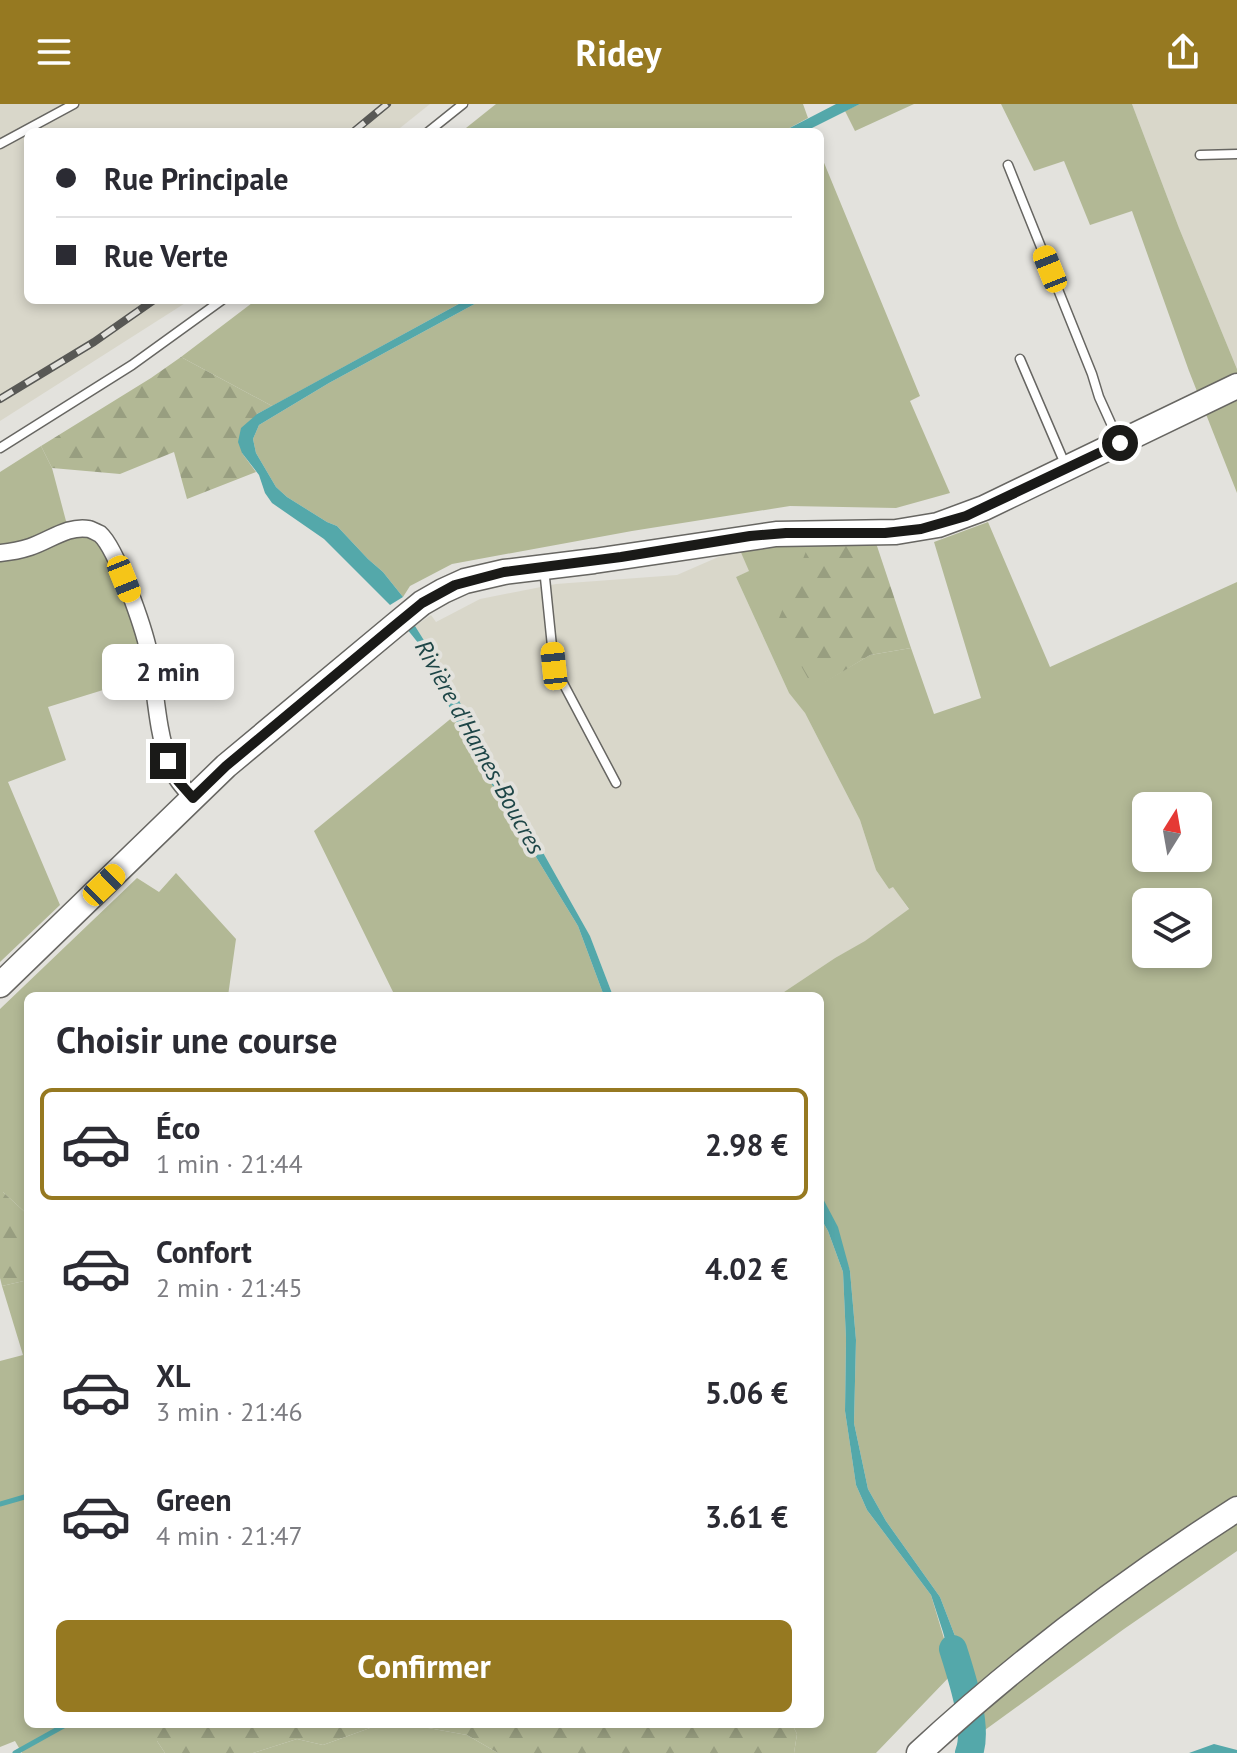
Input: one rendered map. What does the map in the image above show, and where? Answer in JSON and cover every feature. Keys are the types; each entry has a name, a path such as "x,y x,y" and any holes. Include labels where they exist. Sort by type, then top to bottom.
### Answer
{"street":[{"path":"0,985 226,766 422,603 443,591 465,581 504,572 776,534 885,533 921,529 966,516 1237,386"},
{"path":"0,553 27,548 82,528 99,534 106,542 135,606 147,642 160,730 168,761 178,781 193,798"},
{"path":"919,1753 985,1694 1092,1609 1237,1509"}],"lane":[{"path":"30,128 74,104"},
{"path":"433,128 463,104"},
{"path":"0,144 24,131"},
{"path":"1200,155 1237,154"},
{"path":"1008,165 1120,443"},
{"path":"0,448 132,365 216,304"},
{"path":"1020,359 1067,468"},
{"path":"544,567 554,666 616,783"}],"shaded area":[{"path":"0,104 430,104 400,128 24,128 24,304 184,304 0,421"},
{"path":"1132,104 1237,104 1237,369 1179,228"},
{"path":"739,548 750,571 736,577 789,693 805,713 860,820 876,870 889,889 893,886 909,910 865,942 784,992 611,992 590,936 483,753 452,685 415,626 431,615 436,622 480,599 556,584 677,575"}],"green space":[{"path":"496,104 803,104 808,118 789,128 466,128"},
{"path":"860,104 914,104 855,131 845,111"},
{"path":"1001,104 1132,104 1237,369 1237,493 1189,371 1132,211 1090,225 1064,161 1034,171"},
{"path":"824,163 920,396 910,401 950,493 896,508 790,506 452,564 410,586 403,597 337,526 287,497 276,487 256,453 253,439 259,425 475,304 824,304"},
{"path":"251,304 459,304 272,406 181,357"},
{"path":"181,357 272,406 257,414 242,453 256,472 187,499 174,452 120,474 52,468 41,446"},
{"path":"41,446 52,468 66,521 101,543 139,638 142,678 48,707 66,760 8,782 60,905 0,962 0,472"},
{"path":"988,522 1050,667 1237,582 1237,1551 978,1735 968,1683 940,1597 886,1521 868,1489 854,1423 856,1340 850,1271 824,1203 824,992 784,992 909,909 876,870 860,820 805,713 789,693 736,577 749,571 739,548 809,544 814,688 870,655 911,648 934,714 981,698 934,542"},
{"path":"876,543 911,648 870,655 814,689 777,623 809,544"},
{"path":"454,716 483,770 578,926 603,992 393,992 314,831"},
{"path":"176,873 236,939 229,992 24,992 24,1211 0,1192 0,1009 137,878 159,892"},
{"path":"0,1192 3,1192 24,1211 24,1281 2,1286"},
{"path":"824,1224 843,1272 845,1411 856,1485 867,1510 931,1595 954,1672 876,1753 794,1753 797,1734 794,1728 824,1728"},
{"path":"24,1281 24,1728 157,1728 157,1741 165,1753 22,1753 15,1741 0,1747 0,1361 23,1355 2,1286"},
{"path":"157,1728 370,1728 323,1745 297,1739 253,1753 165,1753 157,1741"},
{"path":"370,1728 428,1728 467,1735 498,1753 253,1753 297,1739 323,1745"},
{"path":"428,1728 794,1728 797,1734 794,1753 498,1753 467,1735"}],"water":[{"path":"836,104 860,104 812,128 790,128"},
{"path":"459,304 475,304 259,425 253,439 256,453 276,487 287,497 337,526 383,572 403,597 390,605 324,539 272,503 265,493 259,475 242,453 238,442 241,428 257,414"},
{"path":"415,626 452,685 483,753 590,936 611,992 603,992 578,926 483,770 456,722 423,649 407,629"},
{"path":"824,1201 838,1227 850,1271 856,1340 854,1423 868,1489 886,1521 940,1597 968,1683 959,1690 931,1595 867,1510 856,1485 845,1411 843,1272 824,1224"},
{"path":"974,1713 976,1748 974,1753 964,1753 968,1732 966,1716"},
{"path":"1214,1744 1237,1750 1237,1753 1189,1753"}],"waterway":[{"path":"0,1504 24,1497"},
{"name":"Rivière d'Hames-Boucres","path":"953,1649 970,1716 972,1742 969,1753"},
{"path":"15,1753 60,1728"}],"railway":[{"path":"358,128 387,104"},
{"path":"0,399 94,342 148,304"}],"route":[{"path":"168,761 178,781 193,798 329,678 422,603 465,581 750,536 885,533 921,529 966,516 1120,443"}]}
